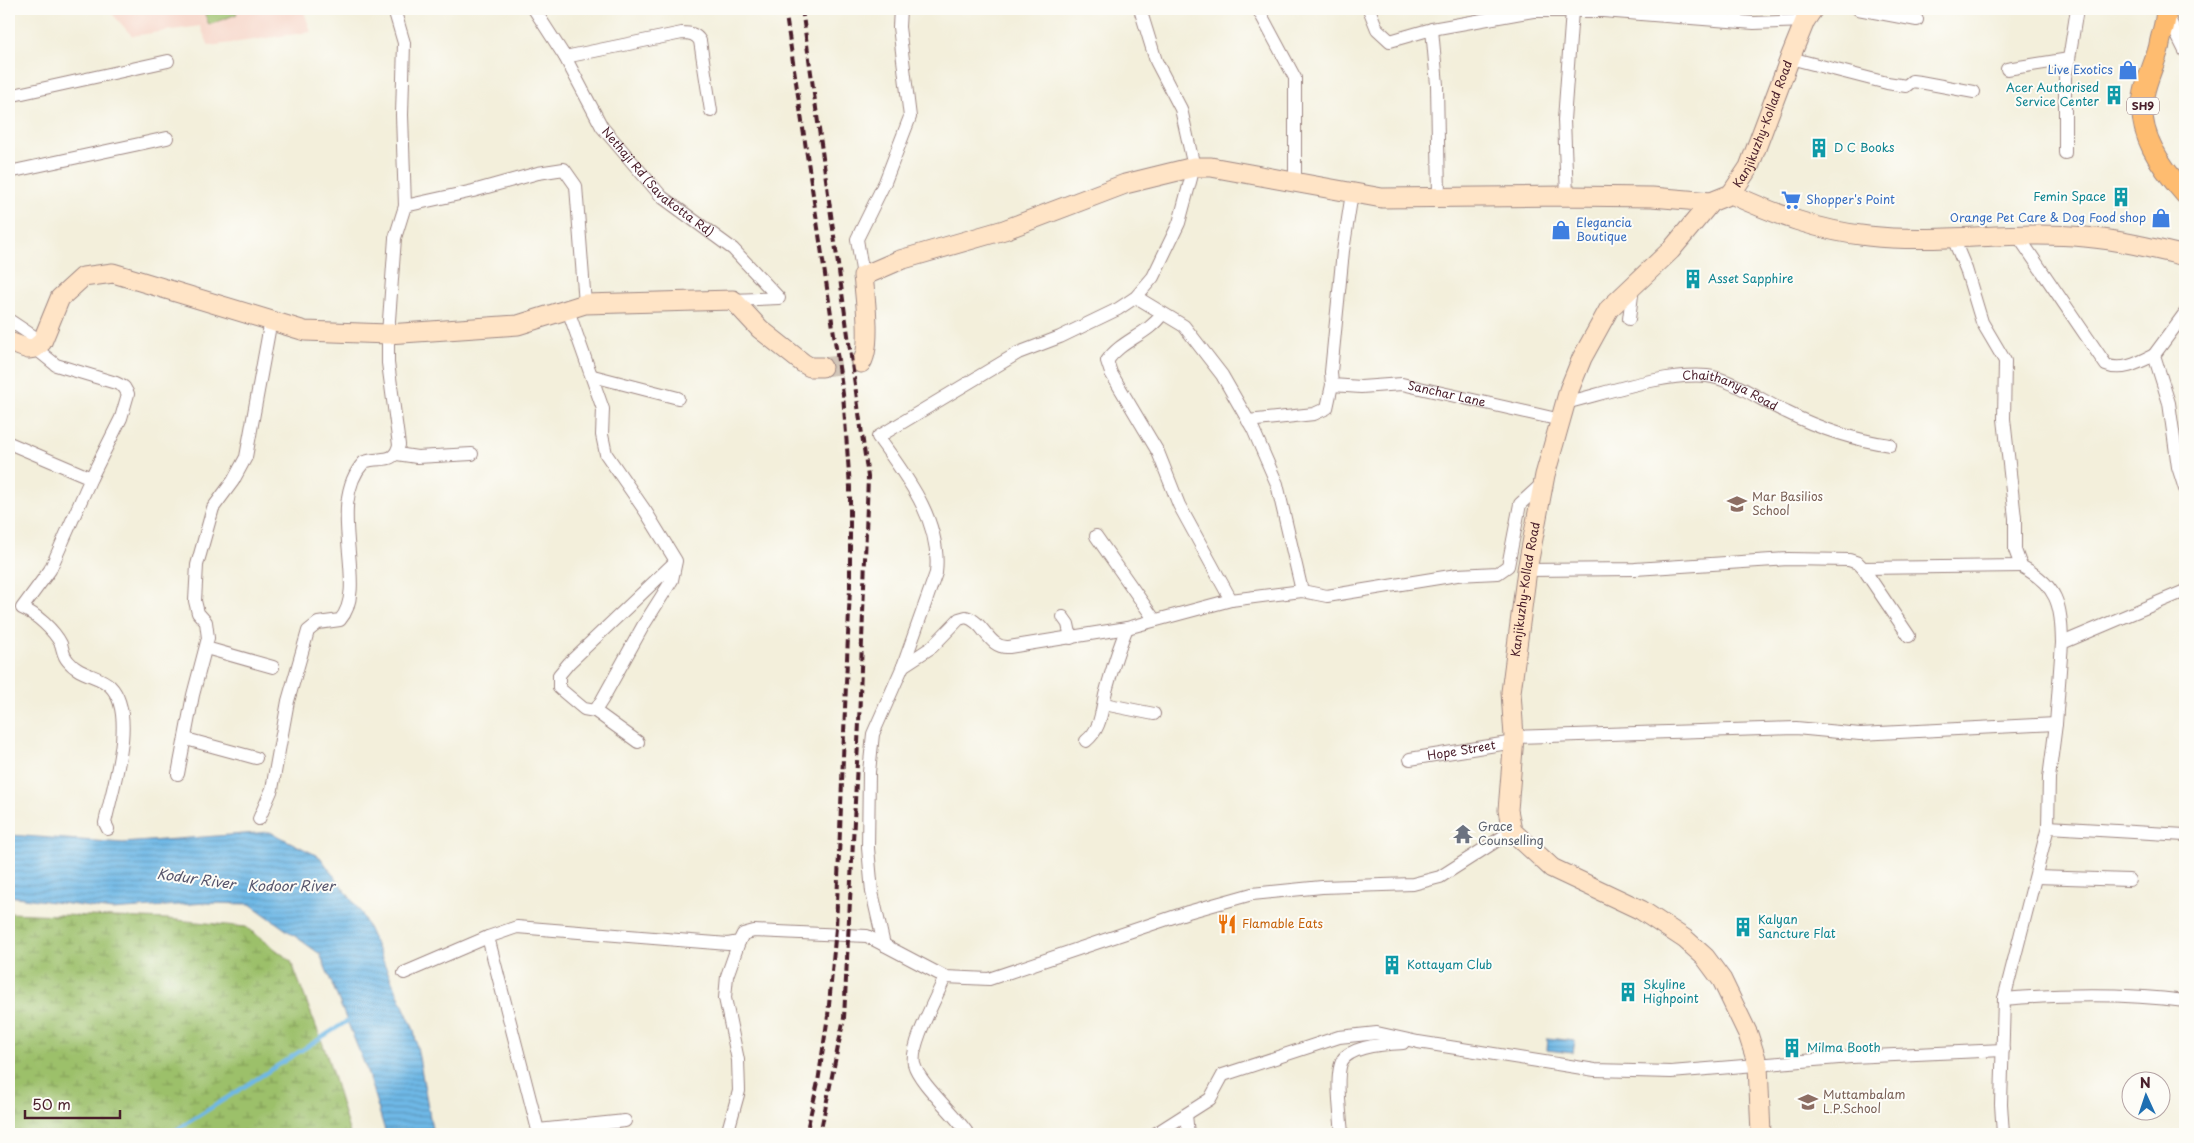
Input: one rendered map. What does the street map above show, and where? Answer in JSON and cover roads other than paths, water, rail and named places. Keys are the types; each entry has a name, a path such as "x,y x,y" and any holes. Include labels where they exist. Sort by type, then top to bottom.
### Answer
{"main road":[{"name":"SH9","path":"2166,11 2157,55 2143,96 2143,120 2153,150 2171,178 2185,194"},
{"name":"Kanjikuzhy-Kollad Road","path":"1512,831 1508,810 1514,740 1511,692 1527,570 1543,483 1563,411 1582,358 1609,309 1633,288 1670,250 1711,202 1731,194 1749,167 1790,58 1809,15"},
{"path":"860,363 866,353 863,276 900,260 1004,230 1125,184 1194,167 1211,168 1382,198 1439,196 1652,197 1711,202"},
{"path":"1731,194 1776,215 1832,231 1868,236 1953,238 2018,236 2085,237 2140,245 2185,256"},
{"path":"9,342 28,349 39,345 60,298 83,277 113,273 305,331 388,334 518,325 576,307 733,300 760,329 803,363 810,367 822,367"},
{"path":"1512,831 1552,868 1641,910 1685,939 1705,957 1722,980 1737,1009 1748,1034 1758,1065 1762,1134"}],"street":[{"path":"259,819 272,789 288,701 308,631 318,623 340,620 345,615 351,589 346,510 350,485 364,462 393,458 397,454 400,445 388,364 388,334 395,238 405,206 402,115 404,43 394,9"},
{"name":"Nethaji Rd (Savakotta Rd)","path":"534,9 565,57 602,127 662,198 734,249 779,298 733,300"},
{"path":"863,276 857,240 885,182 910,117 899,27 900,9"},
{"path":"884,945 872,892 868,848 869,772 874,734 903,666 936,573 938,558 936,541 914,488 878,437 1018,353 1094,321 1136,297 1153,277 1179,223 1194,167 1181,109 1156,61 1140,9"},
{"path":"1258,9 1295,78 1295,184"},
{"path":"1369,9 1378,29 1390,41 1432,29 1533,11 1603,11 1754,23 1809,15"},
{"path":"1858,9 1918,20"},
{"path":"2065,153 2066,77 2077,9"},
{"path":"1567,196 1564,120 1572,11"},
{"path":"2166,11 2185,52"},
{"path":"1432,29 1437,85 1439,196"},
{"path":"565,57 682,33 692,34 698,37 700,41 711,111"},
{"path":"1790,58 1887,83 1906,86 1912,81 1974,92"},
{"path":"2007,69 2069,59"},
{"path":"9,96 168,61"},
{"path":"9,172 167,138"},
{"path":"405,206 473,191 538,172 564,169 576,186 576,307 603,409 602,435 606,454 646,512 676,561 672,580 595,711"},
{"path":"1248,421 1314,414 1327,408 1332,385 1331,372 1341,270 1352,193"},
{"path":"2018,236 2106,365 2118,368 2136,364 2154,355 2185,313"},
{"path":"1953,238 1966,269 1982,322 2005,362 2004,419 2015,518 2015,550 2021,566"},
{"path":"1629,319 1633,288"},
{"path":"1136,297 1184,326 1222,375 1248,421 1277,484 1302,591"},
{"path":"1162,314 1155,324 1113,351 1107,361 1111,373 1158,452 1179,505 1231,600"},
{"path":"9,320 39,345 56,365 116,383 127,390 128,398 121,418 91,478 50,570 22,608"},
{"path":"178,774 193,695 209,630 206,622 198,613 195,601 197,565 213,508 234,481 246,457 271,320"},
{"path":"2154,355 2169,403 2178,467 2185,489"},
{"path":"593,376 678,398"},
{"name":"Chaithanya Road","path":"1563,411 1665,379 1708,376 1803,420 1868,442 1890,445"},
{"name":"Sanchar Lane","path":"1332,385 1402,384 1563,411"},
{"path":"9,443 91,478"},
{"path":"397,454 416,457 472,454"},
{"path":"903,666 932,647 959,620 966,617 978,624 995,645 1001,648 1126,628 1231,600 1302,591 1327,596 1457,576 1498,573 1508,566 1520,504 1543,483"},
{"path":"1096,536 1154,619"},
{"path":"1527,570 1635,569 1823,559 1849,560 1858,563 1863,568 1909,636"},
{"path":"638,742 595,711 584,708 558,688 559,675 568,663 676,561"},
{"path":"1863,568 2021,566 2030,571 2053,591 2061,611 2062,643 2056,724 2049,778 2048,827 2004,999 2001,1104 2003,1134"},
{"path":"2062,643 2185,591"},
{"path":"9,607 22,608 29,611 49,629 60,643 64,657 72,667 84,675 110,685 119,699 124,728 122,750 105,823 108,829"},
{"path":"1063,617 1068,624 1071,638"},
{"path":"1086,741 1094,735 1100,722 1126,628"},
{"path":"206,648 273,667"},
{"path":"1104,704 1154,714"},
{"name":"Hope Street","path":"1410,759 1514,740 1796,728 1860,734 2056,724"},
{"path":"186,739 256,758"},
{"path":"2048,827 2185,834"},
{"path":"727,1134 739,1091 738,1060 725,998 727,976 743,934 754,931 867,936 923,968 945,978 989,979 1188,912 1252,894 1322,887 1413,884 1440,877 1512,831"},
{"path":"2036,877 2129,880"},
{"path":"404,973 488,937 517,927 728,944 739,942"},
{"path":"488,937 538,1132 625,1121"},
{"path":"945,978 917,1043 914,1064 921,1077 968,1134"},
{"path":"2004,999 2067,994 2150,996 2185,1001"},
{"path":"1155,1134 1210,1099 1223,1075 1338,1037 1377,1034 1595,1070 1671,1072 1851,1057 2003,1050"},
{"path":"1342,1134 1339,1080 1340,1069 1346,1056 1360,1050 1388,1044 1418,1042"},
{"path":"1186,1115 1188,1134"}],"water":[{"name":"Kodoor River","path":"270,832 320,857 362,914 414,1030 433,1134 386,1134 366,1068 320,954 250,904 205,903 112,910 9,896 9,835 123,843"},
{"path":"1548,1038 1575,1041 1573,1053 1547,1050"}],"waterway":[{"path":"170,1134 349,1020"}],"tunnel":[{"path":"822,367 861,363"}],"railway":[{"path":"785,9 843,394 850,487 850,587 836,928 828,1016 818,1082 806,1134"},
{"path":"802,9 868,477 859,723 844,1018 820,1134"}],"place":[{"name":"Live Exotics","path":"2128,70"},
{"name":"Acer Authorised Service Center","path":"2114,95"},
{"name":"D C Books","path":"1819,148"},
{"name":"Femin Space","path":"2121,197"},
{"name":"Shopper's Point","path":"1791,200"},
{"name":"Orange Pet Care & Dog Food shop","path":"2161,218"},
{"name":"Elegancia Boutique","path":"1561,230"},
{"name":"Asset Sapphire","path":"1693,279"},
{"name":"Mar Basilios School","path":"1737,504"},
{"name":"Grace Counselling","path":"1463,834"},
{"name":"Flamable Eats","path":"1227,924"},
{"name":"Kalyan Sancture Flat","path":"1743,927"},
{"name":"Kottayam Club","path":"1392,965"},
{"name":"Skyline Highpoint","path":"1628,992"},
{"name":"Milma Booth","path":"1792,1048"},
{"name":"Muttambalam L.P.School","path":"1808,1102"}],"water label":[{"name":"Kodur River","path":"196,879"}]}
